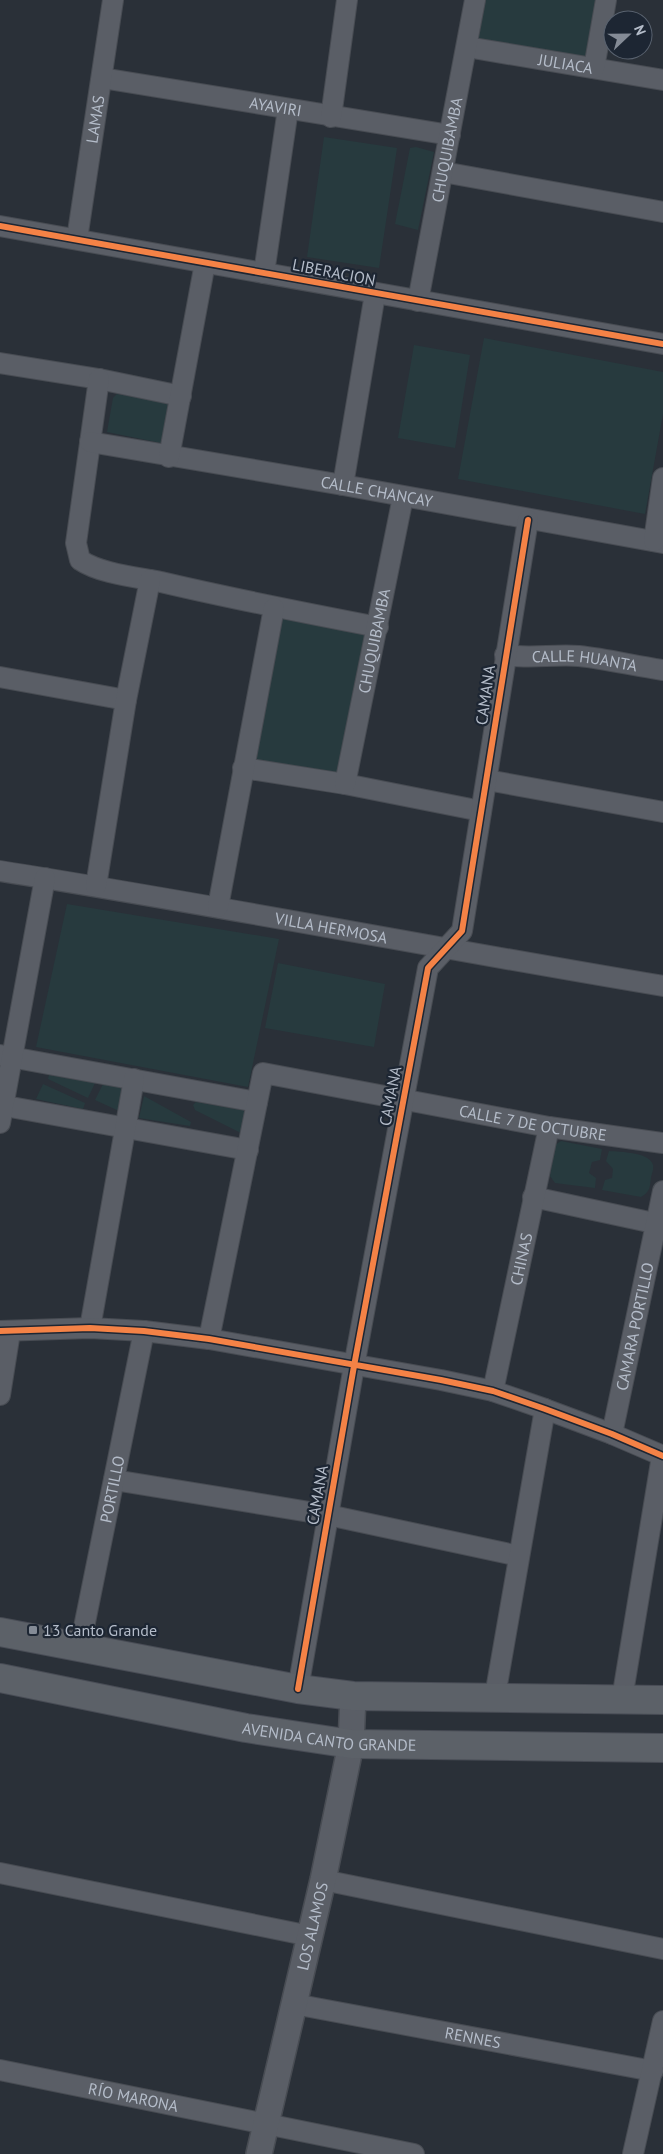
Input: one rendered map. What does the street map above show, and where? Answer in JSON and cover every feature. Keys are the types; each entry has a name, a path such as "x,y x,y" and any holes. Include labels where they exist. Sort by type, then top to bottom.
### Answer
{"main road":[{"path":"0,1632 298,1689 353,1696 495,1696 663,1700"},
{"name":"AVENIDA CANTO GRANDE","path":"0,1678 246,1728 351,1744 663,1748"}],"street":[{"name":"LAMAS","path":"77,239 113,0"},
{"path":"331,116 347,0"},
{"name":"CHUQUIBAMBA","path":"418,301 475,0"},
{"path":"594,68 606,0"},
{"name":"JULIACA","path":"467,47 663,80"},
{"name":"AYAVIRI","path":"102,78 450,135"},
{"path":"264,273 288,109"},
{"path":"443,172 663,212"},
{"name":"LIBERACION","path":"0,226 663,344"},
{"path":"169,456 205,262"},
{"path":"343,485 375,294"},
{"path":"0,363 100,379 181,396"},
{"path":"100,379 76,543 80,560 89,566 274,608 378,627"},
{"name":"CALLE CHANCAY","path":"90,442 659,542"},
{"path":"659,542 663,478"},
{"name":"CHUQUIBAMBA","path":"345,784 403,497"},
{"name":"CAMANA","path":"298,1689 354,1366 428,968 462,931 528,520"},
{"path":"96,886 126,700 150,580"},
{"path":"218,908 274,608"},
{"name":"CALLE HUANTA","path":"505,655 520,658 554,655 579,656 663,670"},
{"path":"0,677 126,700"},
{"path":"243,768 345,784 480,811"},
{"path":"487,780 663,812"},
{"name":"VILLA HERMOSA","path":"0,871 96,886 446,950 663,986"},
{"path":"45,878 6,1056 1,1111 124,1127 248,1150"},
{"path":"6,1056 257,1102 209,1339"},
{"name":"CALLE 7 DE OCTUBRE","path":"257,1102 263,1073 549,1127 663,1142"},
{"path":"90,1328 134,1079"},
{"name":"CHINAS","path":"493,1391 549,1127"},
{"name":"CAMARA PORTILLO","path":"612,1434 659,1224 663,1191"},
{"path":"533,1197 659,1224"},
{"path":"0,1395 5,1332 90,1328 144,1331 209,1339 493,1391 612,1434 662,1456 622,1699"},
{"name":"PORTILLO","path":"80,1647 144,1331"},
{"path":"495,1696 545,1409"},
{"path":"114,1480 328,1515 519,1556"},
{"name":"LOS ALAMOS","path":"259,2154 323,1880 351,1744 353,1696"},
{"path":"0,1873 310,1936"},
{"path":"323,1880 663,1949"},
{"name":"RENNES","path":"294,2004 657,2061"},
{"path":"633,2154 657,2061 663,2021"},
{"name":"RÍO MARONA","path":"0,2070 414,2154"}],"green space":[{"path":"480,0 600,0 588,62 471,41"},
{"path":"324,137 397,148 379,268 307,257"},
{"path":"416,147 434,152 418,230 395,224 410,148"},
{"path":"484,338 663,372 663,414 645,514 458,479"},
{"path":"414,345 470,355 455,448 398,438"},
{"path":"117,394 173,404 166,441 161,443 107,432 113,398"},
{"path":"280,615 369,634 340,775 251,761"},
{"path":"67,904 279,939 248,1087 36,1047"},
{"path":"278,963 385,984 374,1047 265,1028"},
{"path":"49,1075 95,1083 88,1098 48,1079"},
{"path":"43,1084 85,1103 83,1109 36,1099"},
{"path":"103,1084 125,1088 119,1111 95,1100"},
{"path":"144,1096 191,1122 190,1126 139,1118"},
{"path":"196,1102 247,1111 243,1134 195,1110 193,1105"},
{"path":"561,1141 602,1149 600,1160 592,1162 589,1173 596,1178 595,1188 555,1183 550,1176 555,1145"},
{"path":"609,1151 641,1155 651,1161 653,1168 650,1186 644,1195 641,1197 602,1190 605,1180 612,1178 613,1169 606,1161"}],"cycle path":[{"path":"0,226 663,344"},
{"path":"298,1689 354,1366 428,968 462,931 528,520"},
{"path":"0,1331 90,1328 144,1331 209,1339 441,1380 493,1391 612,1434 663,1456"}],"place":[{"name":"13 Canto Grande","path":"33,1630"}]}
